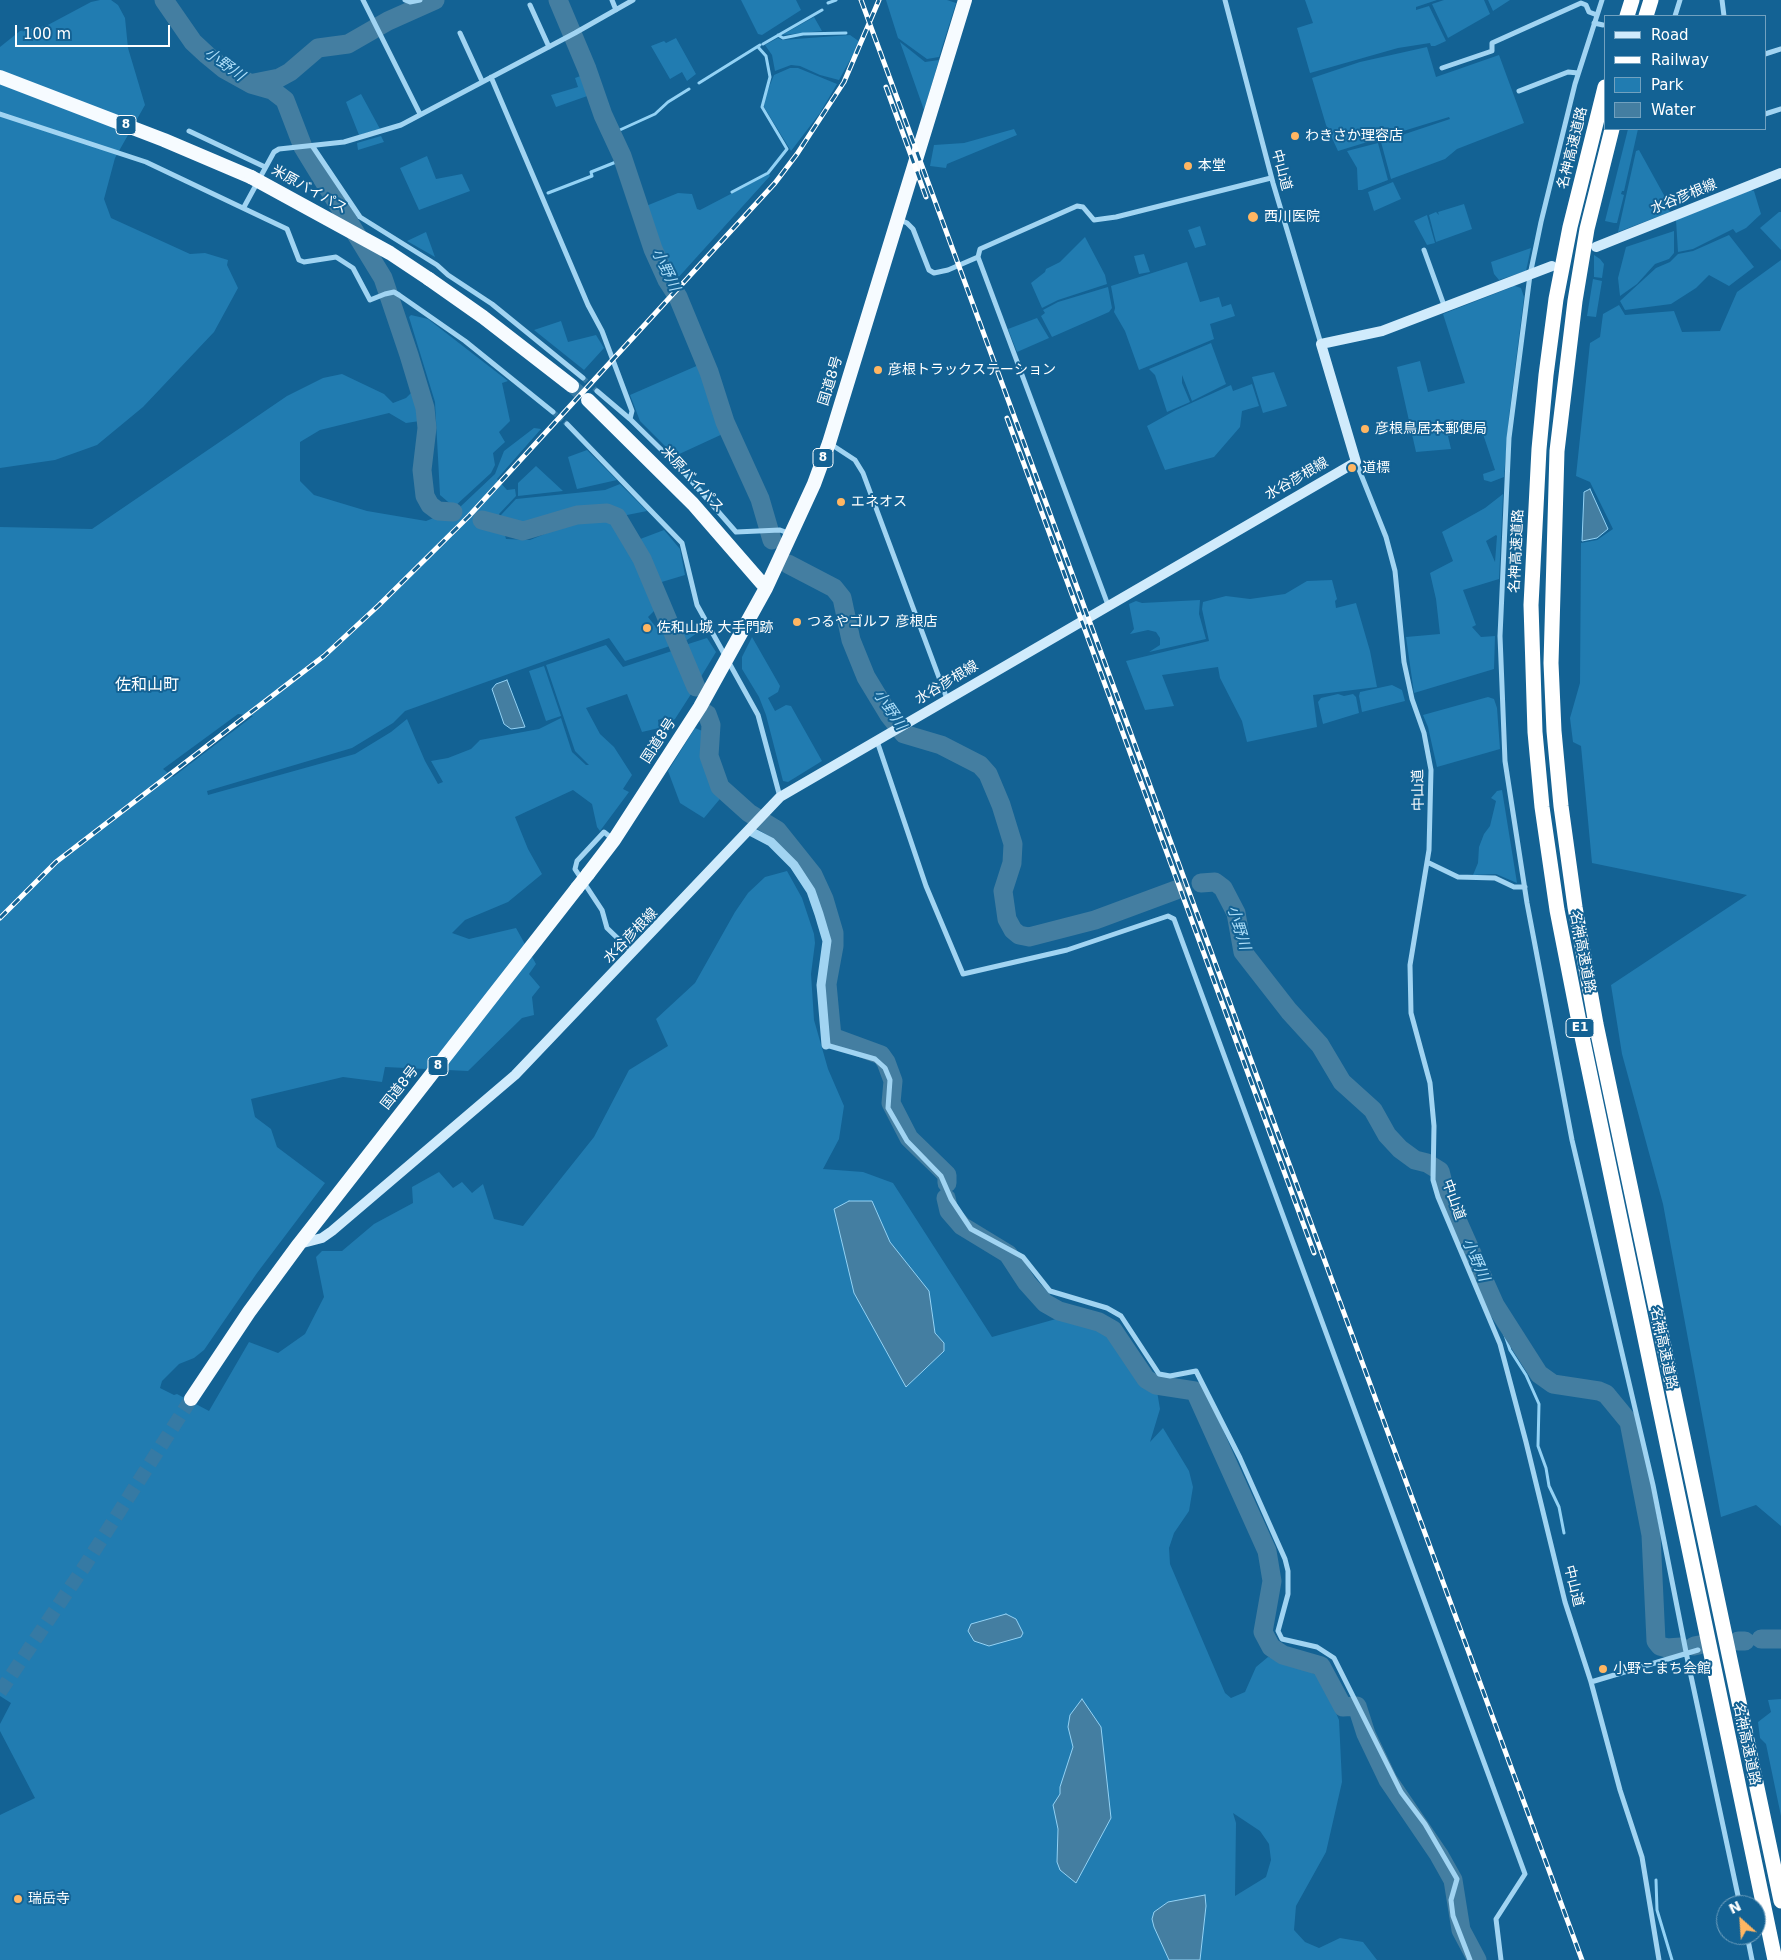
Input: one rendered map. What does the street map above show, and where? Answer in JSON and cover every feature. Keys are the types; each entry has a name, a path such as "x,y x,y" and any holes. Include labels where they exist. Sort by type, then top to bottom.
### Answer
{"highway":[{"name":"国道8号","path":"192,1399 249,1312 298,1244 614,840 700,707 726,662 766,588 792,534 814,484 829,443 965,0"},
{"path":"1627,15 1632,0"},
{"path":"1646,15 1651,0"},
{"name":"米原バイパス","path":"0,77 164,140 251,177 390,253 578,382"},
{"name":"名神高速道路","path":"1604,91 1570,228 1556,299 1546,375 1539,449 1531,605 1535,732 1542,807 1555,892 1580,1027 1775,1960"},
{"name":"名神高速道路","path":"1612,130 1587,229 1575,301 1557,451 1551,663 1554,731 1561,806 1575,907 1596,1024 1781,1901"},
{"name":"米原バイパス","path":"592,396 693,504 766,588"}],"main road":[{"name":"水谷彦根線","path":"1596,247 1781,173"},
{"path":"1356,462 1321,344 1382,332 1552,266"},
{"name":"水谷彦根線","path":"298,1244 322,1238 332,1232 515,1075 753,828 780,797 1356,462"}],"street":[{"path":"363,0 411,100 420,114"},
{"path":"405,0 410,2 420,0"},
{"path":"612,0 616,10"},
{"path":"244,207 274,152 279,149 311,147 381,132 401,125 572,35 632,0"},
{"name":"中山道","path":"1225,0 1272,178 1321,344"},
{"path":"1602,0 1578,73 1541,222 1530,275 1509,438 1500,636 1505,762 1525,888 1572,1140 1653,1485 1686,1654 1738,1895"},
{"path":"1675,15 1680,0"},
{"path":"1722,0 1724,15"},
{"path":"1442,68 1492,51 1492,43 1581,3 1586,5 1589,12 1597,14"},
{"path":"530,4 549,47"},
{"path":"1594,22 1603,25"},
{"path":"460,32 482,81"},
{"path":"1766,54 1781,50"},
{"path":"1520,91 1568,72 1578,73"},
{"path":"491,77 588,305 602,331 632,411 630,420"},
{"path":"1766,114 1781,109"},
{"path":"0,114 146,162 287,229 299,260 304,262 336,257 353,268 370,300 394,292 465,341 553,412"},
{"path":"189,131 265,167"},
{"path":"311,147 360,217 437,265 492,304 578,382"},
{"path":"1108,605 978,257 980,249 1077,206 1083,207 1094,220 1101,219 1272,178"},
{"path":"897,218 907,223 912,229 929,270 940,272 978,257"},
{"path":"1424,250 1445,308"},
{"path":"592,396 630,420 680,469 736,532 774,530 792,534"},
{"path":"567,424 682,543 697,605 726,662 758,715 780,797"},
{"path":"829,443 855,460 863,473 947,699"},
{"name":"中山道","path":"1356,462 1386,537 1394,571 1404,662 1412,699 1424,733 1431,770 1427,862 1410,966 1411,1013 1430,1083 1434,1126 1432,1170 1438,1197 1500,1344 1565,1602 1591,1682 1620,1790 1642,1857 1659,1960"},
{"path":"877,741 926,886 963,974 1067,950 1168,916 1174,919 1525,1874 1496,1919 1501,1960"},
{"path":"753,828 794,865 811,891 820,914 827,941 821,985 823,1031 826,1045 875,1059 885,1068 890,1080 888,1108 907,1141 941,1176 951,1199 972,1229 1023,1257 1050,1291 1108,1308 1121,1316 1159,1374 1170,1376 1196,1371 1240,1458 1285,1559 1288,1571 1288,1594 1278,1631 1282,1639 1317,1647 1334,1658 1401,1792 1425,1824 1457,1879 1451,1900 1453,1916 1470,1960"},
{"path":"614,840 604,832 578,861 575,869 602,910 607,928 633,953"},
{"path":"1427,862 1458,877 1495,878 1514,887 1525,888"},
{"path":"1591,1682 1698,1650"},
{"path":"1749,1945 1752,1960"}],"green space":[{"path":"111,0 118,5 125,18 128,48 145,105 115,158 104,199 111,218 190,254 205,253 228,260 227,265 238,288 214,332 143,407 97,445 55,460 0,468 0,47 20,31 46,26 91,2"},
{"path":"741,0 796,0 801,10 762,35 758,34"},
{"path":"886,0 947,0 956,3 939,57 927,59 898,38"},
{"path":"1305,0 1437,0 1416,7 1416,10 1429,6 1446,41 1435,46 1431,46 1430,43 1398,48 1310,73 1297,28 1313,23"},
{"path":"1444,0 1484,0 1490,14 1448,38 1432,4"},
{"path":"1488,0 1510,0 1493,11"},
{"path":"814,17 822,31 782,35"},
{"path":"850,35 860,42 839,80 820,75 800,66 791,65 775,71 772,55 765,45 778,38 782,40"},
{"path":"676,38 696,74 687,81 682,72 670,79 651,46 664,41 666,43"},
{"path":"900,42 925,62 939,60 924,110"},
{"path":"1427,47 1436,77 1499,55 1524,123 1457,149 1445,159 1391,179 1381,142 1450,119 1449,117 1338,151 1326,125 1312,78 1360,62"},
{"path":"790,68 798,68 837,84 820,113 791,151 764,107 765,97 774,75"},
{"path":"586,74 593,94 556,107 551,95 578,87 575,78"},
{"path":"361,94 380,129 359,135 346,102"},
{"path":"1014,129 1017,135 947,164 946,168 930,166 934,145 964,143"},
{"path":"1628,130 1638,130 1624,191 1621,194 1624,195 1617,223 1605,221"},
{"path":"381,136 384,142 358,150 357,143"},
{"path":"1378,143 1388,180 1358,190 1357,168 1347,151"},
{"path":"1639,150 1665,197 1670,212 1618,232 1636,151"},
{"path":"427,156 436,179 462,174 470,191 419,210 400,168"},
{"path":"769,174 770,176 676,280 661,251 646,206 678,193 692,194 697,209 700,210"},
{"path":"1393,182 1401,199 1374,211 1368,192"},
{"path":"1751,190 1754,191 1761,214 1746,228 1736,233 1733,229 1693,249 1678,252 1676,220"},
{"path":"1464,204 1472,229 1436,242 1429,215 1436,212 1439,215 1438,212"},
{"path":"1781,212 1781,250 1760,228"},
{"path":"1427,215 1435,243 1427,245 1414,221"},
{"path":"1200,226 1206,245 1195,248 1188,230"},
{"path":"1674,231 1674,253 1669,259 1655,264 1637,284 1620,296 1618,278 1626,247"},
{"path":"426,232 435,257 407,241"},
{"path":"1729,235 1754,267 1729,286 1709,275 1696,288 1671,304 1625,310 1620,301 1656,268 1670,262 1678,254 1693,251"},
{"path":"1085,237 1105,275 1107,284 1058,300 1042,308 1031,283 1045,272 1046,269 1060,262"},
{"path":"1531,248 1526,271 1499,280 1494,274 1491,262"},
{"path":"1144,254 1150,272 1139,274 1134,256"},
{"path":"1594,255 1604,264 1602,278 1594,277"},
{"path":"1781,260 1781,1526 1756,1505 1721,1517 1663,1204 1622,1054 1611,985 1747,895 1592,863 1581,746 1573,742 1570,718 1580,683 1581,543 1597,540 1613,529 1590,482 1576,476 1590,343 1600,337 1603,314 1619,305 1625,315 1674,311 1682,332 1720,331 1737,292"},
{"path":"1187,262 1200,302 1219,297 1222,307 1231,304 1235,316 1210,324 1214,339 1139,370 1125,331 1114,312 1111,286"},
{"path":"1593,279 1602,281 1596,317 1587,316"},
{"path":"1512,285 1521,288 1524,297 1509,416 1504,477 1491,482 1484,480 1483,474 1495,470 1481,428 1448,436 1451,449 1416,452 1397,367 1420,361 1428,392 1465,383 1443,314 1512,287"},
{"path":"1108,287 1112,308 1109,312 1052,337 1041,316 1045,313 1043,310 1058,302"},
{"path":"411,315 428,319 508,381 502,383 510,421 499,432 505,442 493,453 495,465 491,473 454,507 440,495 435,402 409,317"},
{"path":"1037,318 1049,338 1017,352 1008,329"},
{"path":"561,321 568,342 596,335 604,348 584,370 534,330"},
{"path":"1211,343 1226,384 1192,401 1182,375 1182,383 1190,402 1167,412 1155,375 1149,369"},
{"path":"701,364 727,432 675,456 640,421 630,395"},
{"path":"1274,372 1287,406 1263,413 1252,377"},
{"path":"342,374 384,394 393,403 406,398 413,391 421,411 420,421 406,423 389,413 320,430 300,442 300,481 314,495 367,511 426,521 459,508 495,474 504,451 534,428 541,429 497,479 507,490 515,489 516,496 499,514 506,539 530,540 574,522 613,522 633,555 656,609 648,617 655,626 664,620 673,645 625,661 609,638 405,711 393,723 352,748 207,791 208,795 355,754 391,732 407,719 425,761 438,784 443,782 431,761 448,758 471,749 480,740 539,729 561,718 572,752 586,765 589,765 575,751 546,665 606,645 623,667 675,650 693,691 675,719 667,724 663,718 658,720 659,728 642,732 627,694 586,708 600,734 614,747 632,775 623,789 629,792 600,831 597,827 592,804 573,790 515,817 528,849 542,874 508,902 465,920 452,933 469,939 516,928 536,964 529,974 540,987 532,997 534,1015 522,1018 468,1071 385,1067 382,1082 343,1077 251,1099 255,1117 271,1129 277,1147 325,1183 257,1273 204,1350 194,1358 179,1364 162,1381 160,1388 174,1395 177,1394 209,1411 249,1342 278,1353 305,1334 324,1297 316,1257 322,1251 342,1251 374,1224 413,1203 412,1187 439,1172 453,1188 462,1182 472,1193 483,1184 494,1219 523,1226 594,1137 629,1070 668,1046 656,1019 695,983 735,912 748,893 765,877 787,871 802,898 814,934 815,943 811,974 814,1020 828,1069 844,1106 839,1139 823,1169 863,1172 893,1183 992,1337 1063,1317 1114,1327 1156,1385 1160,1409 1150,1442 1163,1428 1189,1471 1193,1487 1189,1511 1174,1533 1169,1548 1170,1564 1225,1693 1231,1698 1245,1692 1256,1667 1268,1657 1286,1661 1321,1677 1339,1720 1342,1782 1326,1852 1296,1906 1294,1930 1305,1942 1319,1948 1340,1938 1363,1942 1377,1960 0,1960 0,1815 35,1798 0,1731 0,1724 11,1703 0,1696 0,527 92,529 287,396 323,378","holes":["238,714 253,716 173,777 163,769","1233,1813 1260,1831 1269,1844 1271,1860 1266,1877 1235,1896 1236,1823"]},
{"path":"1252,384 1259,406 1242,411 1240,427 1214,457 1165,470 1147,426 1176,410 1231,385 1233,391"},
{"path":"587,450 617,480 577,489 568,457"},
{"path":"536,466 563,491 518,496 518,483"},
{"path":"620,484 647,511 622,516 608,510 575,512 522,528 503,523 501,515 516,499 605,490"},
{"path":"1503,494 1499,579 1463,590 1476,625 1472,627 1481,637 1495,636 1494,669 1414,693 1406,637 1440,634 1436,599 1430,573 1453,561 1442,532 1485,508","holes":["1497,536 1495,562 1486,541"]},
{"path":"664,530 680,549 685,575 655,584 635,541"},
{"path":"1332,580 1337,599 1335,601 1336,608 1356,603 1370,651 1377,687 1313,695 1317,727 1247,742 1242,721 1220,678 1218,667 1162,675 1174,706 1145,710 1126,661 1209,641 1202,609 1203,602 1226,596 1250,599 1285,594 1307,581"},
{"path":"1200,600 1199,614 1206,639 1149,652 1160,645 1160,638 1156,632 1148,630 1130,634 1134,629 1129,604 1136,601 1142,603"},
{"path":"698,625 700,631 681,644 676,632"},
{"path":"752,637 780,686 778,692 768,698 775,711 786,705 791,706 822,761 788,782 783,781 766,715 759,697 742,669 742,657"},
{"path":"707,638 716,652 699,680 697,676 695,679 682,646"},
{"path":"544,666 561,716 546,721 529,671"},
{"path":"1392,685 1402,690 1405,701 1362,712 1360,692"},
{"path":"1338,694 1344,696 1353,694 1356,697 1359,713 1323,724 1318,702 1321,698"},
{"path":"1488,697 1494,699 1497,708 1500,749 1437,767 1428,727 1423,715"},
{"path":"695,728 705,732 724,794 704,818 680,803 668,771"},
{"path":"1502,790 1517,883 1496,874 1473,875 1478,863 1479,847 1484,834 1490,826 1496,801 1491,798 1497,791"},
{"path":"1781,1699 1781,1816 1766,1744 1760,1738 1758,1722 1771,1712 1768,1700"}],"water":[{"path":"1590,489 1608,529 1597,538 1582,541 1584,492"},
{"path":"507,680 525,727 511,729 504,724 492,689 496,684"},
{"path":"849,1201 872,1201 890,1242 929,1291 935,1333 944,1343 944,1351 906,1387 854,1293 834,1209"},
{"path":"1006,1614 1016,1619 1023,1633 1021,1637 989,1646 974,1641 968,1631 971,1624"},
{"path":"1082,1699 1101,1727 1111,1818 1076,1883 1060,1870 1057,1862 1058,1829 1053,1805 1060,1794 1060,1787 1073,1747 1068,1727 1070,1715"},
{"path":"1205,1895 1206,1906 1200,1960 1169,1960 1154,1927 1152,1919 1154,1912 1168,1902"}],"waterway":[{"path":"164,0 193,42 207,55 224,69 251,84 272,90 285,100 303,147 383,278 425,408 427,428 422,470 425,496 430,505 438,511 453,512"},
{"name":"小野川","path":"254,83 279,78 290,72 318,48 348,44 388,21 435,0"},
{"name":"小野川","path":"558,0 587,69 603,115 622,156 653,249 667,280 678,297 709,372 725,422 760,499 772,540"},
{"path":"828,3 836,0"},
{"path":"763,44 822,10"},
{"path":"778,35 783,38 803,34 846,33"},
{"path":"699,83 760,45"},
{"path":"732,192 768,173 787,149 762,107 770,77 766,56 758,47"},
{"path":"611,134 655,114 668,102 689,89"},
{"path":"548,193 592,176 591,172 616,162"},
{"path":"482,520 523,531 577,515 607,513 617,517 642,559 696,687"},
{"name":"小野川","path":"788,564 834,588 842,598 851,640 866,677 889,715 904,734 941,745 980,765 988,774 1001,805 1013,844 1012,863 1003,891 1007,919 1013,930 1019,935 1029,937 1095,920 1176,890"},
{"path":"707,714 711,725 709,756 720,787 749,813 777,830 813,875 824,899 834,933 834,946 827,984 832,1037 881,1055 886,1062 893,1081 891,1103 909,1138 947,1175 947,1183"},
{"name":"小野川","path":"1201,883 1215,882 1223,888 1236,913 1243,952 1289,1011 1320,1045 1342,1082 1373,1110 1387,1135 1400,1149 1415,1160 1427,1163 1440,1171 1446,1195 1495,1305 1539,1374 1553,1384 1599,1391 1606,1394 1629,1422 1651,1535 1656,1641 1660,1646 1667,1648 1681,1647"},
{"path":"946,1198 949,1211 962,1226 1008,1254 1027,1283 1045,1303 1059,1311 1099,1322 1113,1330 1146,1379 1156,1385 1195,1391 1267,1551 1272,1581 1263,1632 1271,1647 1283,1655 1321,1666 1343,1707 1357,1706 1366,1734 1388,1780 1439,1855 1453,1880 1461,1930 1477,1960"},
{"path":"1495,1305 1510,1350 1526,1375 1539,1404 1538,1446 1546,1468 1549,1486 1559,1507 1564,1533"},
{"name":"小野川","path":"1761,1639 1781,1639"},
{"name":"小野川","path":"1738,1641 1745,1641"},
{"name":"小野川","path":"1694,1646 1699,1645"},
{"path":"1656,1880 1657,1910 1672,1960"}],"tunnel":[{"path":"583,378 597,391"},
{"path":"572,386 588,400"},
{"path":"553,412 567,424"},
{"path":"0,1692 84,1567 191,1399"}],"railway":[{"path":"861,0 1582,1960"},
{"path":"0,918 56,862 324,656 379,605 469,516 775,183 797,154 844,82 879,0"},
{"path":"886,87 926,197"},
{"path":"1007,418 1314,1253"}],"place":[{"name":"わきさか理容店","path":"1295,136"},
{"name":"本堂","path":"1188,166"},
{"name":"西川医院","path":"1253,217"},
{"name":"彦根トラックステーション","path":"878,370"},
{"name":"彦根鳥居本郵便局","path":"1365,429"},
{"name":"道標","path":"1352,468"},
{"name":"エネオス","path":"841,502"},
{"name":"つるやゴルフ 彦根店","path":"797,622"},
{"name":"佐和山城 大手門跡","path":"647,628"},
{"name":"小野こまち会館","path":"1603,1669"},
{"name":"瑞岳寺","path":"18,1899"}],"district":[{"name":"佐和山町","path":"147,686"}]}
